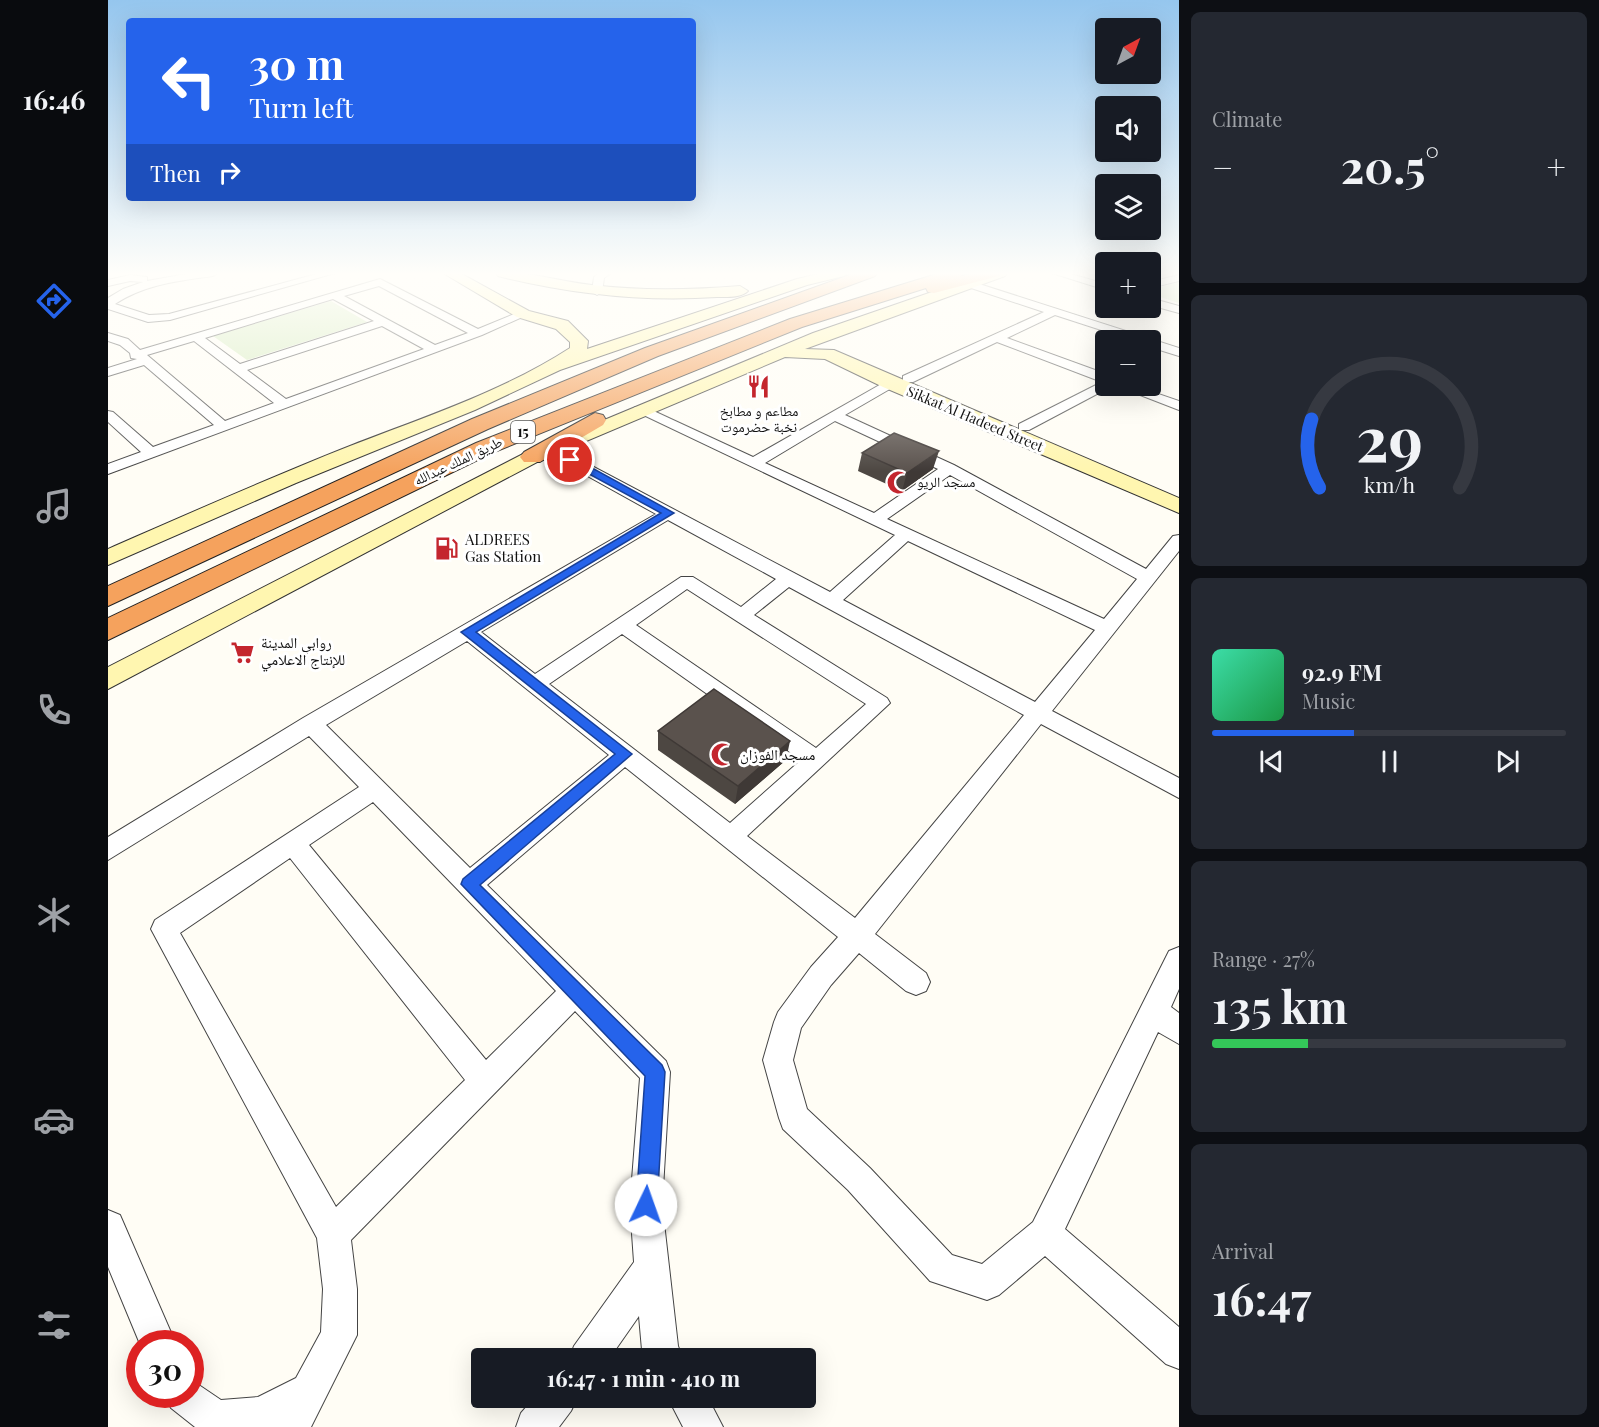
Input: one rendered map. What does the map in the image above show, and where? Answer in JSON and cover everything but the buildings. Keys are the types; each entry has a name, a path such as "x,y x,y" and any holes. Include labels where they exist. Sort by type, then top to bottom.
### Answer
{"highway":[{"name":"طريق الملك عبدالله","path":"108,597 371,472 660,347 682,340"},
{"name":"طريق الملك عبدالله","path":"108,630 484,448 755,340"},
{"path":"468,406 660,347"},
{"path":"541,453 693,363"}],"main road":[{"path":"554,366 578,350 579,340"},
{"path":"108,558 288,478 468,406 554,366 632,340"},
{"path":"108,679 541,453 640,410 815,340"},
{"path":"839,340 844,356"},
{"name":"Sikkat Al Hadeed Street","path":"767,358 813,352 844,356 1179,506"},
{"name":"Sikkat Al Hadeed Street","path":"899,381 1024,427 1179,492"}],"street":[{"path":"116,340 124,342 140,358 224,427"},
{"path":"108,372 188,340"},
{"path":"198,340 284,405"},
{"path":"237,369 328,340"},
{"path":"415,340 434,350"},
{"path":"108,469 461,340"},
{"path":"754,463 899,381 992,340"},
{"path":"1000,340 1095,375"},
{"path":"108,349 124,342"},
{"path":"1161,347 1179,352"},
{"path":"1024,427 1095,391"},
{"path":"1152,396 1179,406"},
{"path":"640,410 1108,628"},
{"path":"108,415 151,453"},
{"path":"836,416 949,468 1148,578"},
{"path":"541,453 669,513 1179,789"},
{"path":"876,519 949,468"},
{"path":"108,850 310,724 669,513"},
{"path":"831,600 906,534"},
{"path":"1179,540 857,936 821,976 788,1022 778,1060 794,1118 859,1179 942,1269 987,1283 1045,1234 1179,960"},
{"path":"742,615 789,578"},
{"path":"535,684 687,581 880,703 731,836"},
{"path":"623,625 817,760"},
{"path":"468,632 916,982"},
{"path":"310,724 655,1072 646,1205 660,1348"},
{"path":"469,884 625,754"},
{"path":"290,1427 339,1335 340,1288 333,1234 164,929 374,789"},
{"path":"292,843 485,1082"},
{"path":"333,1234 575,991"},
{"path":"1154,1012 1179,1030"},
{"path":"108,1227 152,1330"},
{"path":"1045,1234 1179,1351"},
{"path":"595,1348 652,1267"},
{"path":"201,1408 215,1419 261,1416 309,1391"},
{"path":"535,1427 550,1408"},
{"path":"693,1408 704,1427"}],"green space":[{"path":"218,340 311,340 247,360"}],"place":[{"name":"مطاعم و مطابخ نخبة حضرموت","path":"759,387"},
{"name":"مسجد الريو","path":"899,482"},
{"name":"ALDREES Gas Station","path":"447,549"},
{"name":"روابي المدينة للإنتاج الاعلامي","path":"243,652"},
{"name":"مسجد الفوزان","path":"722,755"}],"route":[{"path":"570,460 669,513 468,632 625,754 469,884 655,1072 646,1205"}]}
